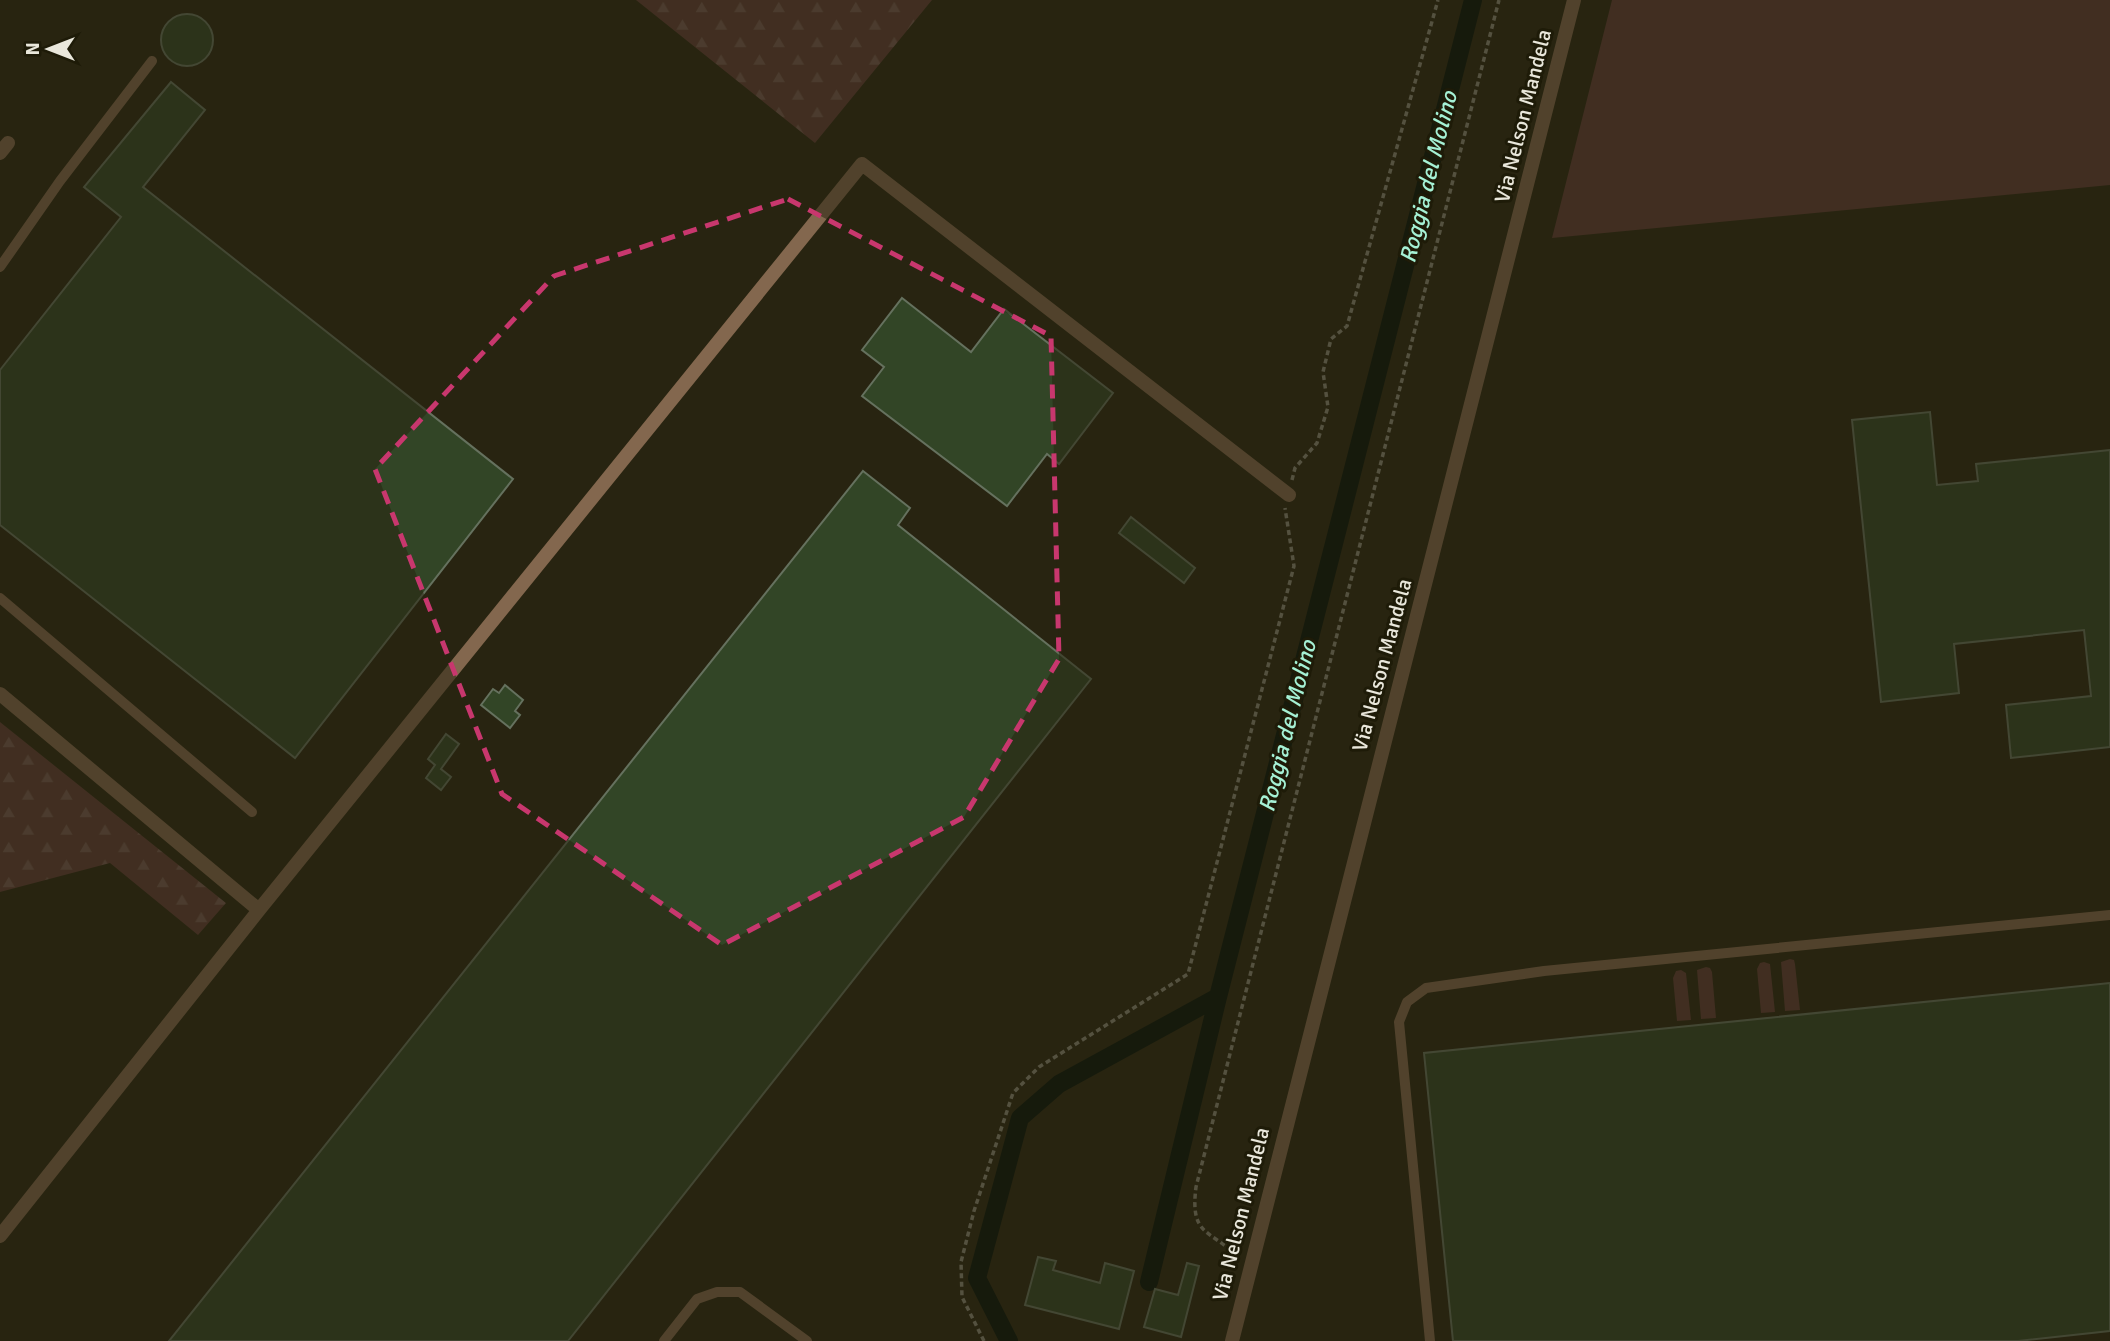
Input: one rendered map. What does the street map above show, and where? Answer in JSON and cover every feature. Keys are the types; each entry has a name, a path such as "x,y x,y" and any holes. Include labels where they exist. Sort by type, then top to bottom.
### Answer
{"street":[{"name":"Via Nelson Mandela","path":"1232,1341 1574,0"},
{"path":"0,1236 259,910 862,164 1288,495"},
{"path":"0,694 259,910"}],"lane":[{"path":"0,267 152,61"},
{"path":"0,598 252,812"},
{"path":"1430,1341 1399,1022 1407,1002 1426,988 1544,971 2110,915"},
{"path":"664,1341 697,1299 717,1292 740,1292 807,1341"}],"path":[{"path":"984,1341 962,1297 961,1262 974,1211 1013,1093 1039,1067 1188,974 1294,566 1284,508 1295,468 1317,443 1328,407 1323,372 1331,339 1347,326 1438,0"},
{"path":"1250,1264 1209,1235 1197,1222 1194,1206 1196,1187 1499,0"}],"highlighted area":[{"path":"788,199 1051,336 1059,659 964,817 722,945 502,794 375,469 554,276"}],"green space":[{"path":"636,0 932,0 815,143"},
{"path":"1612,0 2110,0 2110,185 1552,238"},
{"path":"0,722 226,903 198,935 110,863 0,892"},
{"path":"1794,960 1795,964 1800,1010 1785,1011 1781,962"},
{"path":"1760,963 1770,964 1775,1012 1761,1013 1757,969"},
{"path":"1706,967 1712,972 1716,1018 1701,1019 1697,970"},
{"path":"1676,971 1686,973 1691,1020 1677,1021 1673,978"}],"building":[{"path":"187,14 206,21 213,40 206,59 187,66 168,59 161,40 168,21"},
{"path":"171,82 205,110 143,187 513,479 295,758 0,525 0,370 121,217 84,187"},
{"path":"902,298 971,352 1004,309 1113,393 1059,464 1047,454 1007,506 862,396 884,367 862,350"},
{"path":"1930,412 1937,485 1978,481 1976,464 2110,450 2110,747 2011,758 2006,705 2091,696 2084,630 1954,644 1959,693 1881,702 1852,420"},
{"path":"863,471 910,508 898,525 1091,679 568,1341 169,1341"},
{"path":"1131,517 1195,568 1184,583 1119,533"},
{"path":"505,685 523,700 515,711 520,715 510,728 481,705 493,689 499,693"},
{"path":"446,734 459,744 441,769 451,777 441,790 426,778 435,765 428,759"},
{"path":"2110,983 2110,1331 2018,1341 1453,1341 1424,1053"},
{"path":"1038,1257 1056,1261 1053,1270 1100,1283 1105,1263 1134,1271 1119,1329 1025,1305"},
{"path":"1187,1263 1199,1266 1181,1337 1144,1327 1155,1289 1178,1295"}],"waterway":[{"name":"Roggia del Molino","path":"1009,1341 977,1278 1020,1118 1059,1084 1218,997 1473,0"},
{"path":"1149,1282 1218,997"}]}
